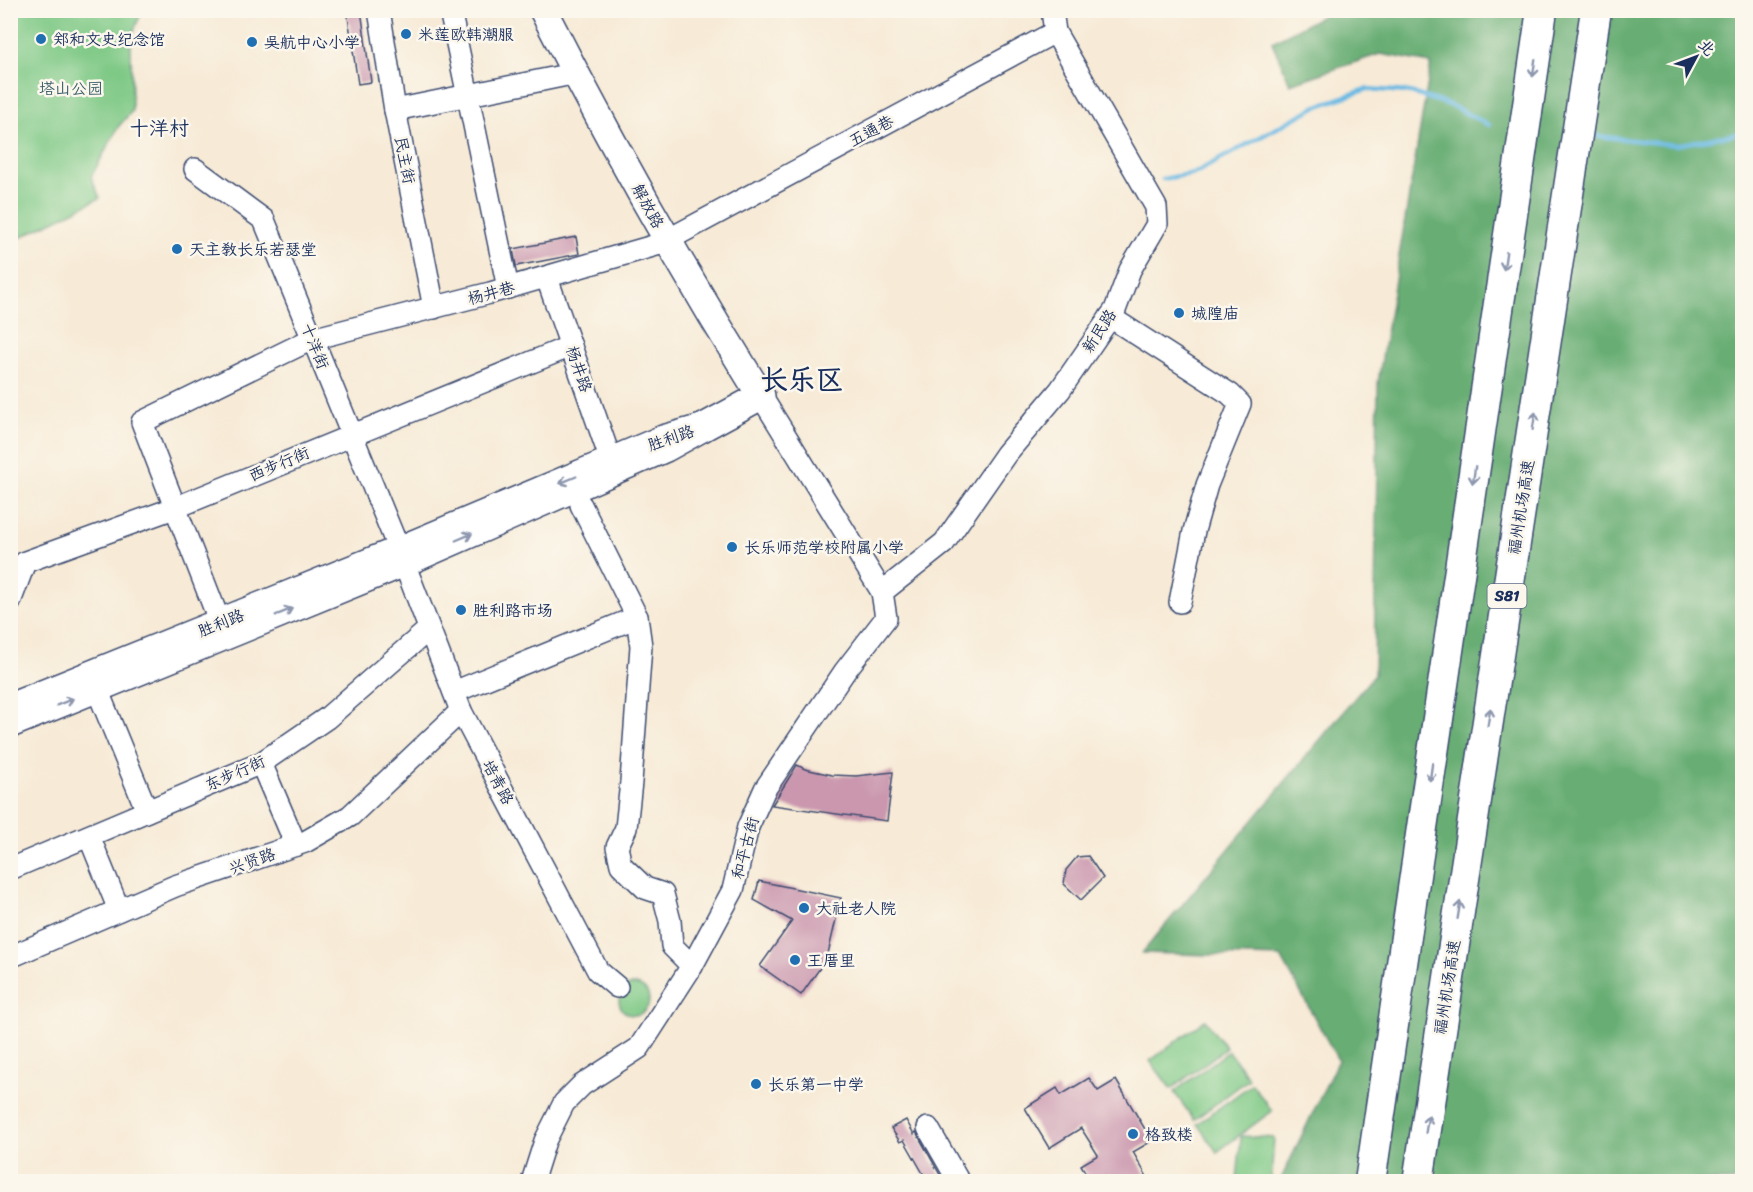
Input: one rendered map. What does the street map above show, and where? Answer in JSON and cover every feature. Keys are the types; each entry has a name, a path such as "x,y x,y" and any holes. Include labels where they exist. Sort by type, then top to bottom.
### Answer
{"highway":[{"path":"1370,1181 1542,10"},
{"name":"福州机场高速","path":"1418,1182 1596,10"}],"main road":[{"name":"解放路","path":"543,10 578,79 668,240 761,396"},
{"path":"702,428 761,396"},
{"name":"胜利路","path":"10,707 220,623 402,557 611,461 663,439 702,428"},
{"name":"胜利路","path":"10,724 97,689 402,557 666,448 702,428"}],"street":[{"name":"民主街","path":"379,10 395,110 434,308"},
{"path":"450,10 508,288"},
{"path":"1052,10 1055,32"},
{"name":"五通巷","path":"668,240 1055,32"},
{"name":"新民路","path":"882,592 944,543 1006,454 1060,390 1110,317 1130,270 1157,225 1156,207 1055,32"},
{"path":"395,110 567,75"},
{"name":"十洋街","path":"195,169 264,220 402,557"},
{"name":"杨井巷","path":"177,507 142,422 312,339 547,278 668,240"},
{"name":"杨井路","path":"547,278 611,461"},
{"path":"1110,317 1230,394 1240,404 1207,485 1180,602"},
{"name":"西步行街","path":"10,602 25,562 177,507 571,346"},
{"path":"761,396 882,592"},
{"path":"581,505 637,616 640,646 631,782 626,828 617,847 621,865 645,888 663,894 670,921 672,946 692,966"},
{"path":"177,507 220,623"},
{"name":"培青路","path":"402,557 457,702 598,971 616,987"},
{"name":"和平古街","path":"532,1182 545,1141 564,1103 582,1084 639,1047 692,966 733,890 748,827 765,789 845,671 886,618 882,592"},
{"path":"457,702 637,616"},
{"name":"东步行街","path":"10,868 261,763 327,718 429,629"},
{"path":"97,689 147,811"},
{"name":"兴贤路","path":"10,957 175,886 296,845 350,816 457,702"},
{"path":"261,763 296,845"},
{"path":"89,836 119,910"},
{"path":"928,1128 959,1182"}],"green space":[{"name":"塔山公园","path":"11,10 142,11 131,38 132,111 119,126 91,177 100,198 11,242"},
{"path":"1331,11 1742,11 1742,1181 1280,1181 1338,1060 1281,957 1142,953 1374,675 1378,382 1431,63 1380,54 1290,84 1272,42"},
{"path":"634,985 640,986 648,994 648,1006 640,1014 634,1015 628,1014 620,1006 619,1000 620,994 628,986"},
{"path":"1205,1020 1226,1048 1171,1089 1150,1061"},
{"path":"1229,1051 1249,1079 1194,1120 1174,1092"},
{"path":"1252,1084 1272,1111 1217,1152 1197,1124"},
{"path":"1241,1136 1274,1138 1271,1181 1237,1181"}],"building":[{"path":"347,10 361,10 371,82 358,84"},
{"path":"576,237 579,254 516,266 513,249"},
{"path":"797,765 832,775 856,776 893,772 887,821 772,805"},
{"path":"1088,856 1103,878 1081,900 1064,884 1066,870 1077,857"},
{"path":"759,881 841,898 827,958 801,995 760,966 792,921 754,900"},
{"name":"格致楼","path":"1089,1078 1098,1091 1116,1080 1152,1141 1133,1152 1150,1182 1091,1182 1081,1165 1098,1155 1081,1128 1049,1148 1025,1108 1057,1088 1061,1095"},
{"path":"906,1120 914,1134 916,1132 944,1182 928,1182 904,1140 900,1142 891,1128"}],"waterway":[{"path":"1163,179 1195,173 1315,107 1367,89 1408,92 1450,105 1489,125"},
{"path":"1597,136 1676,145 1742,133"}],"place":[{"name":"米莲欧韩潮服","path":"406,34"},
{"name":"郑和文史纪念馆","path":"41,39"},
{"name":"吴航中心小学","path":"252,42"},
{"name":"天主教长乐若瑟堂","path":"177,249"},
{"name":"城隍庙","path":"1179,313"},
{"name":"长乐师范学校附属小学","path":"732,547"},
{"name":"胜利路市场","path":"461,610"},
{"name":"大社老人院","path":"804,908"},
{"name":"王厝里","path":"795,960"},
{"name":"长乐第一中学","path":"756,1084"},
{"name":"格致楼","path":"1133,1134"}],"district":[{"name":"十洋村","path":"159,128"},
{"name":"长乐区","path":"802,379"}]}
